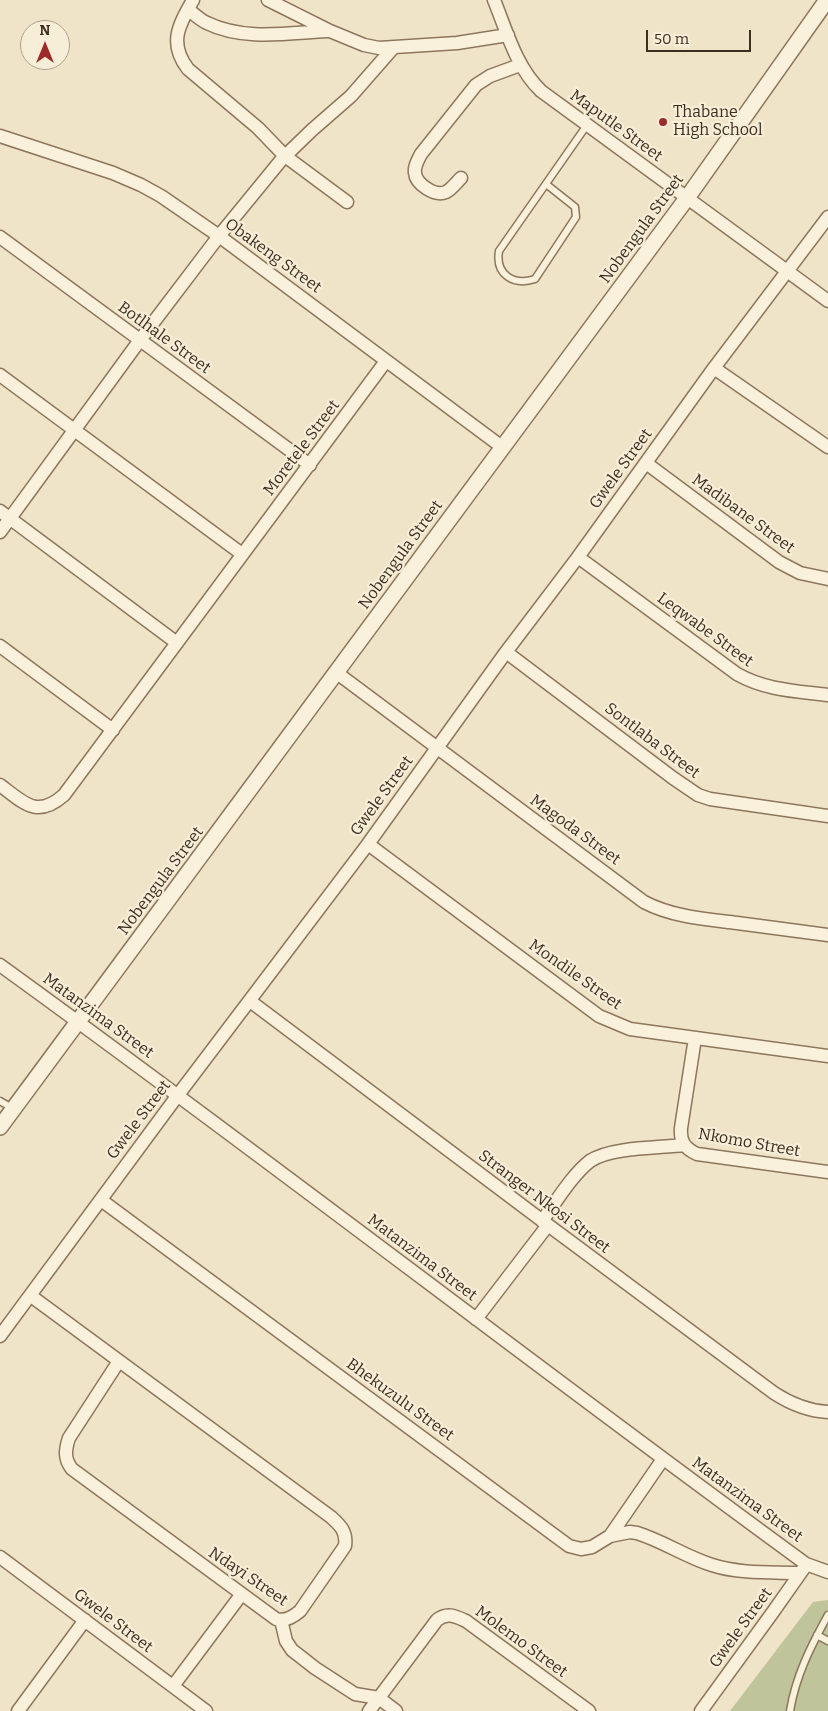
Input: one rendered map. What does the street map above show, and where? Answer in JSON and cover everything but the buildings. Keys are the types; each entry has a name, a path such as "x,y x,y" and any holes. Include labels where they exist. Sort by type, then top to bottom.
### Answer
{"street":[{"path":"268,0 330,31 378,48 457,43 508,35"},
{"name":"Maputle Street","path":"494,0 520,65 529,79 541,91 828,301"},
{"name":"Nobengula Street","path":"0,1127 687,198 826,0"},
{"path":"330,31 247,34 222,29 205,22 191,4 181,22 176,37 183,62 195,76 258,128 285,156 347,202"},
{"path":"0,532 5,515 75,430 219,236 285,156 351,96 393,48"},
{"path":"461,178 447,192 441,193 428,190 418,181 415,175 417,162 421,154 476,85 490,76 520,65"},
{"name":"Obakeng Street","path":"0,136 113,173 141,185 219,236 502,447"},
{"name":"Gwele Street","path":"0,1336 178,1095 368,844 714,368 828,217"},
{"name":"Botlhale Street","path":"0,237 310,465"},
{"name":"Moretele Street","path":"0,785 27,805 40,807 53,805 64,795 386,360"},
{"path":"714,368 828,447"},
{"path":"0,375 242,554"},
{"name":"Madibane Street","path":"646,463 779,562 800,573 828,579"},
{"path":"5,515 178,643"},
{"name":"Leqwabe Street","path":"578,557 736,674 747,680 774,688 828,696"},
{"path":"0,646 113,730"},
{"name":"Sontlaba Street","path":"506,652 698,795 720,801 828,816"},
{"name":"Magoda Street","path":"337,673 644,902 657,908 695,918 828,935"},
{"name":"Mondile Street","path":"368,844 599,1016 630,1029 828,1056"},
{"name":"Matanzima Street","path":"0,965 178,1095 663,1459 803,1568 828,1572"},
{"name":"Stranger Nkosi Street","path":"250,1001 774,1393 791,1403 807,1409 828,1412"},
{"name":"Nkomo Street","path":"695,1038 681,1128 680,1138 684,1145 696,1154 828,1172"},
{"path":"476,1319 578,1174 590,1161 622,1150 684,1145"},
{"name":"Bhekuzulu Street","path":"100,1200 569,1546 581,1549 592,1547 610,1536 663,1459"},
{"name":"Ndayi Street","path":"30,1296 331,1516 345,1531 345,1546 300,1611 288,1619 281,1620 241,1595 72,1469 67,1463 66,1446 69,1438 118,1361"},
{"path":"610,1536 630,1532 637,1533 712,1565 729,1569 749,1572 803,1568"},
{"name":"Gwele Street","path":"0,1557 206,1711"},
{"name":"Gwele Street","path":"701,1711 803,1568"},
{"path":"173,1686 241,1595"},
{"name":"Molemo Street","path":"369,1711 437,1620 443,1615 449,1615 466,1621 589,1711"},
{"path":"18,1711 85,1620"},
{"path":"281,1620 286,1641 292,1650 315,1668 355,1694 378,1698 396,1711"}],"lane":[{"path":"546,184 575,207 576,218 536,279 525,282 518,281 510,278 502,271 497,261 499,251 587,125"},
{"path":"0,1101 14,1109"},
{"path":"790,1711 799,1673 828,1615"},
{"path":"817,1635 828,1641"}],"green space":[{"path":"828,1600 828,1711 730,1711 813,1602"}],"place":[{"name":"Thabane High School","path":"663,122"}]}
